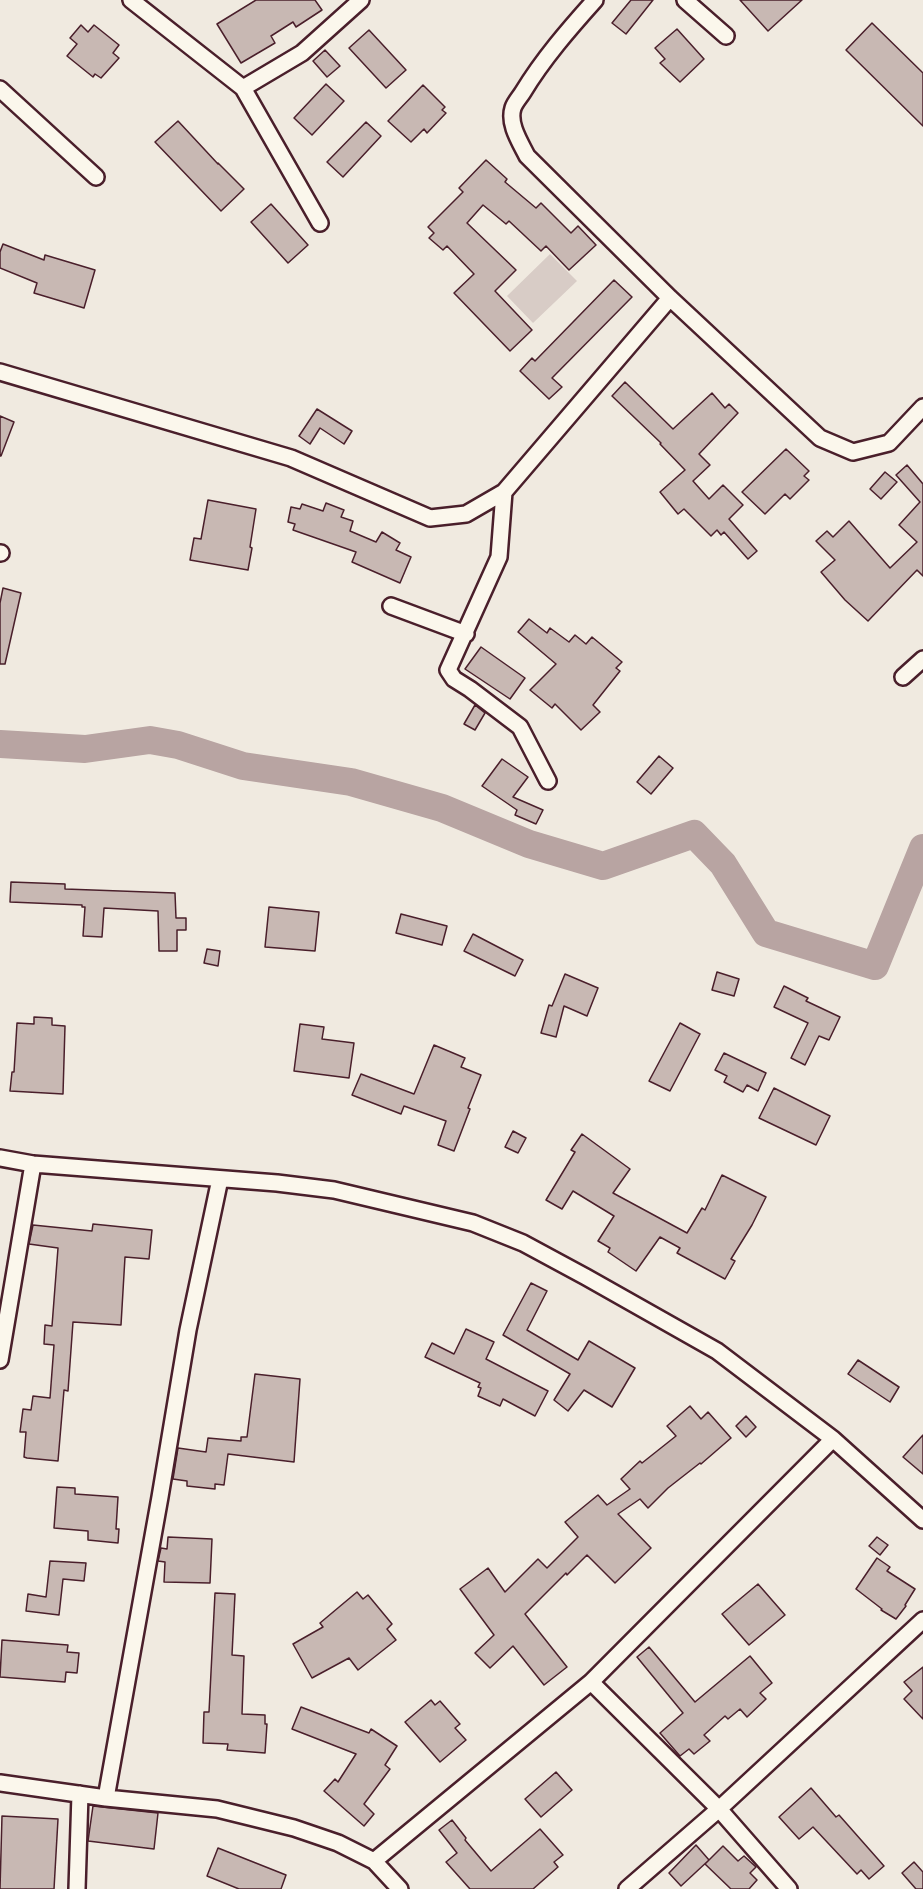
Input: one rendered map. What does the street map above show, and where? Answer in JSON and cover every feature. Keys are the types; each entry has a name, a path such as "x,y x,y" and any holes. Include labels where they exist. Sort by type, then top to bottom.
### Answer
{"street":[{"path":"131,0 243,88 320,223"},
{"path":"243,88 302,53 361,0"},
{"path":"595,0 528,82 513,108 512,121 515,134 527,156 670,298 820,438 853,452 889,443 923,407"},
{"path":"685,0 726,36"},
{"path":"0,89 96,177"},
{"path":"0,372 291,458 430,518 466,514 504,492 670,298"},
{"path":"504,492 499,557 448,670 453,679 520,727 548,781"},
{"path":"391,606 466,634"},
{"path":"903,677 923,659"},
{"path":"0,1158 33,1164 334,1190 473,1223 523,1243 717,1351 833,1439 923,1520"},
{"path":"0,1360 33,1164"},
{"path":"106,1798 188,1330 220,1179"},
{"path":"374,1861 591,1682 833,1439"},
{"path":"627,1889 719,1809 923,1620"},
{"path":"591,1682 719,1809 789,1889"},
{"path":"0,1783 106,1798 217,1809 294,1828 338,1843 374,1861 400,1889"},
{"path":"77,1889 80,1794"}],"shaded area":[{"path":"550,254 577,281 533,323 507,296"}],"building":[{"path":"256,0 315,0 322,10 296,27 293,22 271,36 275,43 241,63 217,24"},
{"path":"631,0 653,0 626,34 612,23"},
{"path":"740,0 802,0 768,31"},
{"path":"872,23 923,73 923,126 846,50"},
{"path":"81,25 88,32 94,25 119,45 113,53 119,58 101,78 95,74 93,77 67,56 77,44 70,38"},
{"path":"677,29 704,59 680,82 660,63 665,59 655,48"},
{"path":"369,30 406,70 386,88 349,48"},
{"path":"325,50 340,66 327,77 313,61"},
{"path":"326,84 344,101 312,135 294,118"},
{"path":"423,85 445,107 442,110 446,113 427,133 424,129 411,142 388,121"},
{"path":"178,121 244,189 221,211 155,142"},
{"path":"366,122 381,136 343,177 327,162"},
{"path":"486,160 507,179 505,182 536,208 541,203 571,233 578,226 596,245 569,270 546,246 541,251 509,221 506,224 483,205 467,223 516,270 495,291 532,330 510,351 454,293 474,274 447,246 443,250 429,238 434,233 428,227 463,192 459,188"},
{"path":"271,204 308,245 288,263 251,222"},
{"path":"3,244 44,260 45,255 95,270 84,308 34,293 37,283 0,268 0,252"},
{"path":"614,280 632,297 552,378 562,387 549,399 520,371 532,358 535,361"},
{"path":"625,382 673,429 712,393 725,408 729,404 738,413 699,454 710,465 693,481 709,499 723,485 743,505 729,519 757,551 748,559 724,532 721,535 717,530 711,536 684,509 678,514 660,492 685,470 661,443 612,396"},
{"path":"317,409 352,431 344,444 320,428 310,444 299,436"},
{"path":"0,416 14,422 1,456 0,456"},
{"path":"786,449 809,471 804,476 809,480 790,499 785,494 765,514 742,492"},
{"path":"907,465 923,484 923,576 917,570 868,621 845,600 821,572 835,560 816,541 827,531 833,537 849,521 890,568 917,542 899,525 920,502 896,475"},
{"path":"885,472 897,482 881,499 870,489"},
{"path":"208,500 256,509 248,570 190,560 194,538 201,539"},
{"path":"326,503 344,510 341,517 353,521 350,531 376,542 382,532 400,543 396,550 411,557 400,583 352,562 356,552 293,530 295,524 288,522 291,507 300,509 302,504 323,511"},
{"path":"3,588 21,593 5,664 0,664 0,603"},
{"path":"529,619 547,633 550,628 569,642 575,635 586,644 592,637 622,662 616,668 620,671 593,705 600,712 581,730 555,704 552,708 530,690 556,664 518,632"},
{"path":"481,647 525,678 510,699 465,669"},
{"path":"475,705 485,713 475,730 464,724"},
{"path":"659,756 673,768 651,794 637,782"},
{"path":"502,759 528,777 513,797 543,810 536,824 515,815 517,810 482,786"},
{"path":"11,882 65,884 65,889 175,893 176,918 186,918 186,930 177,930 177,951 159,951 158,911 104,908 102,937 83,936 85,907 10,902"},
{"path":"269,907 319,912 315,951 265,947"},
{"path":"401,914 447,926 442,945 396,933"},
{"path":"473,934 523,960 515,976 464,951"},
{"path":"207,949 220,951 218,966 204,963"},
{"path":"717,972 739,979 734,996 712,990"},
{"path":"565,974 598,988 587,1016 564,1006 556,1037 541,1033 549,1005 552,1006"},
{"path":"784,986 808,998 806,1001 840,1017 829,1040 819,1036 805,1065 791,1058 808,1023 774,1007"},
{"path":"34,1017 52,1018 52,1025 65,1026 63,1094 10,1091 12,1072 14,1072 17,1023 34,1024"},
{"path":"680,1023 700,1034 670,1091 649,1081"},
{"path":"300,1024 324,1027 322,1039 354,1043 349,1078 294,1071"},
{"path":"434,1045 465,1058 461,1067 481,1075 454,1151 438,1145 446,1121 404,1106 401,1114 352,1095 361,1074 414,1094"},
{"path":"724,1053 766,1073 758,1091 747,1085 743,1092 724,1082 727,1076 715,1070"},
{"path":"774,1088 830,1116 816,1145 759,1118"},
{"path":"513,1131 526,1138 518,1153 505,1147"},
{"path":"582,1134 630,1169 613,1193 687,1233 702,1208 705,1210 722,1175 766,1197 731,1259 735,1261 725,1279 677,1253 680,1248 660,1237 636,1271 608,1252 610,1248 598,1241 614,1216 573,1191 562,1209 546,1200 575,1152 571,1150"},
{"path":"93,1224 152,1230 149,1259 125,1257 121,1325 73,1322 68,1391 64,1390 58,1461 27,1458 24,1457 26,1432 20,1432 23,1409 31,1410 33,1396 50,1398 54,1345 44,1344 45,1325 52,1326 58,1248 29,1244 33,1225 92,1231"},
{"path":"531,1283 547,1291 527,1330 578,1360 589,1341 635,1368 612,1407 584,1390 568,1411 554,1400 570,1374 503,1335"},
{"path":"466,1329 494,1342 486,1359 548,1391 535,1416 503,1399 500,1406 478,1396 480,1383 425,1357 432,1343 454,1354"},
{"path":"858,1360 899,1387 890,1402 848,1374"},
{"path":"255,1374 300,1379 294,1462 228,1454 224,1485 215,1484 215,1489 187,1486 187,1481 173,1479 178,1448 206,1452 208,1438 241,1441 241,1437 247,1437"},
{"path":"690,1406 701,1419 708,1412 731,1438 668,1488 648,1508 640,1499 618,1514 651,1548 615,1583 587,1555 525,1614 567,1667 544,1685 513,1646 490,1668 475,1653 494,1635 460,1589 488,1568 505,1592 538,1559 547,1568 578,1537 565,1522 598,1495 607,1505 630,1489 621,1479 640,1461 642,1463 676,1436 667,1426"},
{"path":"746,1416 756,1427 746,1437 736,1426"},
{"path":"923,1435 923,1474 903,1457"},
{"path":"57,1487 75,1488 75,1494 118,1497 116,1529 119,1529 118,1543 88,1540 88,1531 54,1528"},
{"path":"168,1537 212,1539 210,1583 164,1582 165,1562 158,1561 161,1548 167,1549"},
{"path":"877,1537 888,1545 880,1555 869,1546"},
{"path":"877,1558 890,1567 887,1571 915,1589 896,1619 856,1589"},
{"path":"50,1561 86,1563 84,1581 63,1579 59,1615 26,1611 28,1594 46,1597"},
{"path":"758,1584 785,1615 749,1645 722,1614"},
{"path":"357,1592 363,1599 368,1595 392,1624 387,1629 396,1640 358,1670 349,1658 312,1678 293,1644 323,1627 320,1623"},
{"path":"215,1593 235,1594 232,1655 244,1656 242,1714 265,1715 265,1724 267,1724 265,1753 227,1750 228,1744 203,1743 204,1712 209,1712"},
{"path":"2,1640 68,1645 67,1652 79,1653 77,1673 66,1672 65,1682 0,1677"},
{"path":"649,1647 695,1702 750,1656 772,1683 760,1693 766,1699 747,1717 740,1709 728,1719 725,1716 704,1735 710,1741 694,1754 689,1749 680,1756 660,1733 683,1713 637,1657"},
{"path":"923,1667 923,1719 904,1699 912,1691 904,1682"},
{"path":"431,1700 435,1705 440,1701 460,1724 455,1728 466,1740 440,1762 405,1722"},
{"path":"301,1707 369,1733 371,1729 397,1746 385,1765 390,1769 364,1804 374,1814 364,1826 324,1791 335,1779 338,1782 356,1754 292,1729"},
{"path":"556,1772 572,1790 541,1817 525,1799"},
{"path":"811,1788 836,1817 839,1815 884,1866 869,1879 861,1870 857,1874 813,1827 799,1839 779,1817"},
{"path":"93,1806 158,1813 154,1849 88,1841"},
{"path":"2,1816 58,1819 54,1889 0,1889"},
{"path":"452,1820 466,1838 465,1840 491,1871 540,1829 563,1855 554,1862 558,1867 533,1889 470,1889 446,1862 457,1853 439,1830"},
{"path":"696,1845 709,1860 681,1886 669,1873"},
{"path":"723,1846 738,1861 744,1856 756,1867 750,1873 757,1880 749,1889 731,1889 705,1864"},
{"path":"218,1848 286,1875 281,1889 239,1889 207,1876"},
{"path":"914,1862 923,1872 923,1889 916,1889 902,1873"}],"waterway":[{"path":"0,744 85,749 150,740 178,745 243,766 351,782 442,808 529,844 603,866 694,834 723,864 766,933 875,966 923,848"}]}
